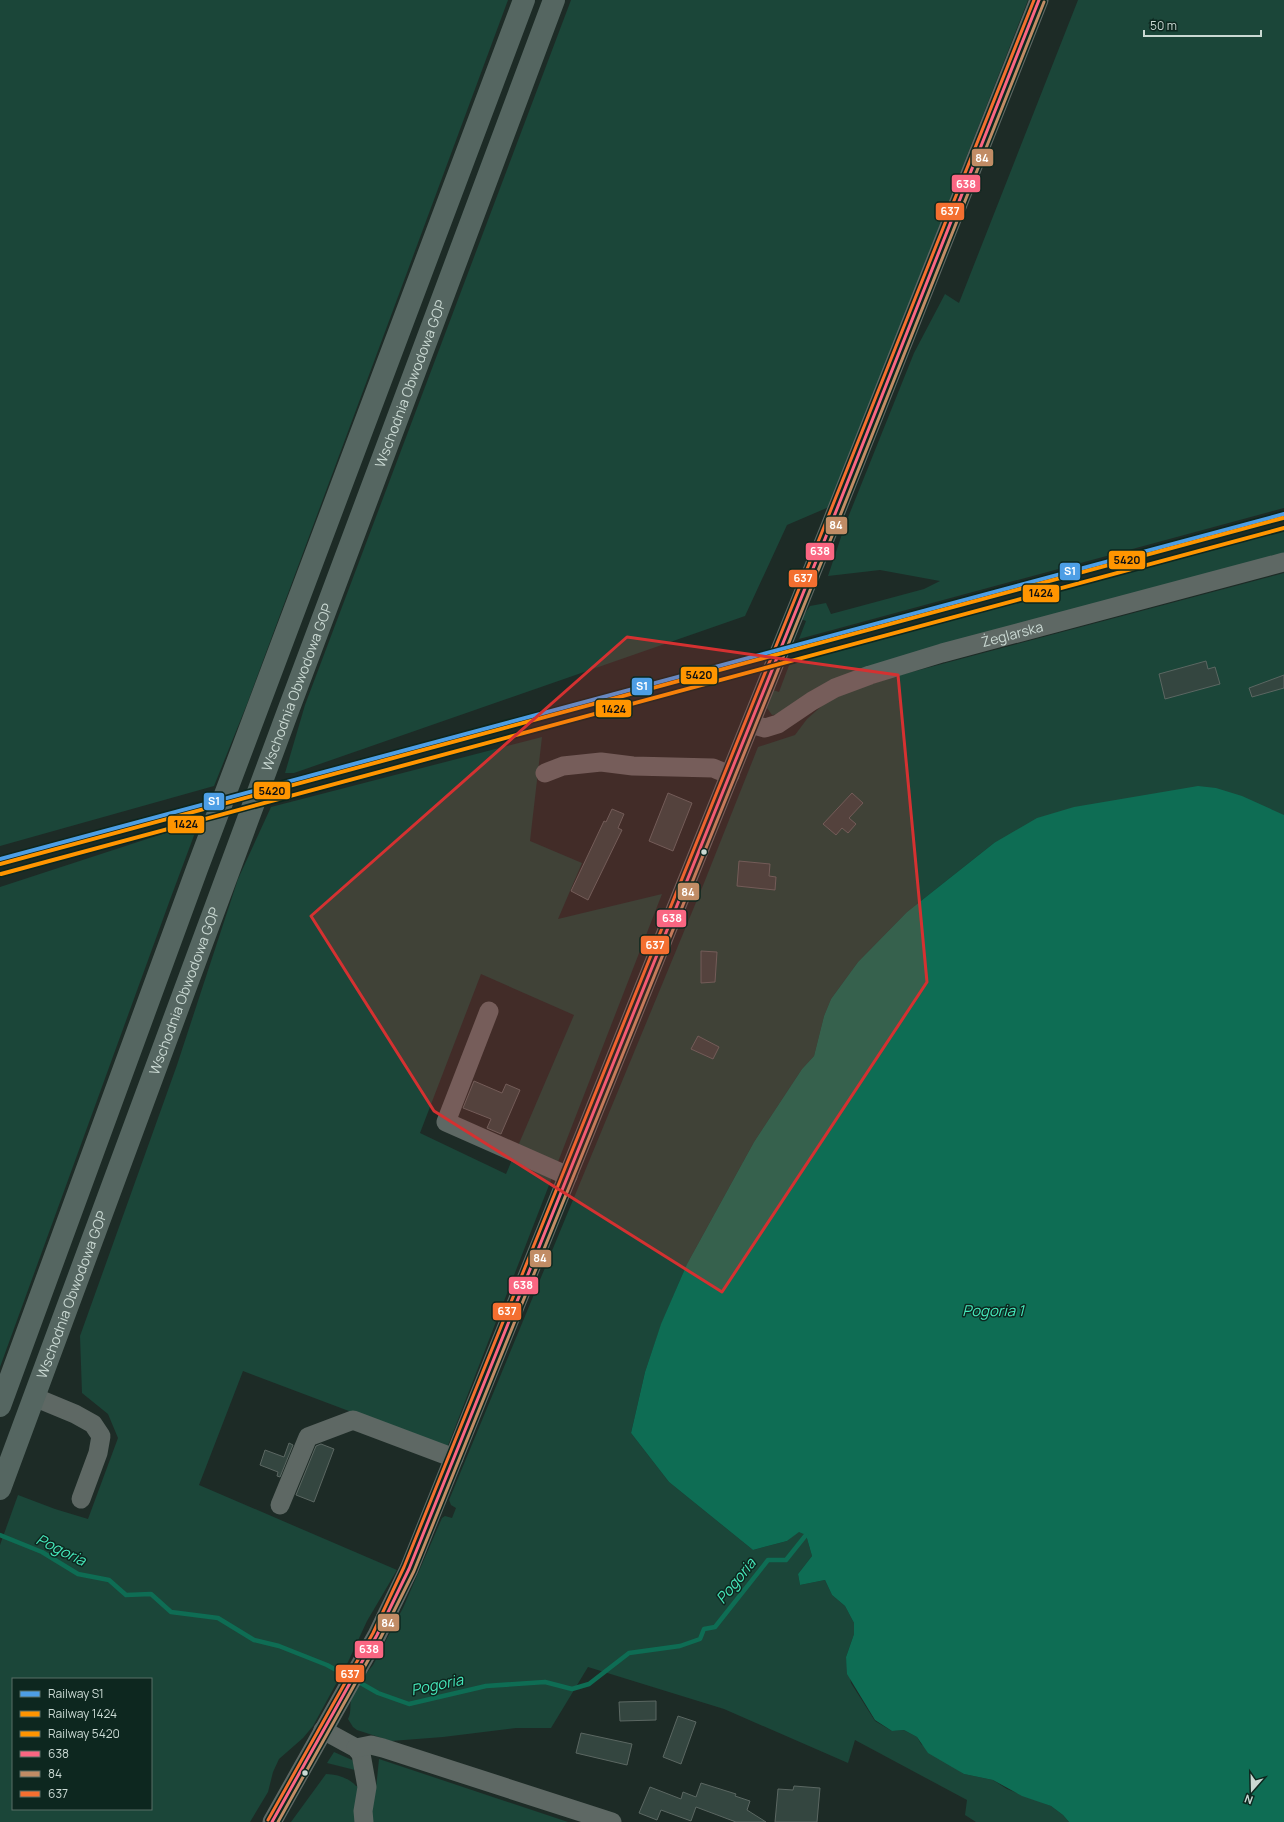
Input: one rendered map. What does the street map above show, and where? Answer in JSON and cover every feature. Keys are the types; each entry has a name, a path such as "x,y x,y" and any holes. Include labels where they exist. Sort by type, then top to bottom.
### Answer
{"highway":[{"name":"Wschodnia Obwodowa GOP","path":"0,1406 197,869 524,0"},
{"name":"Wschodnia Obwodowa GOP","path":"0,1489 288,711 554,0"}],"street":[{"path":"272,1822 359,1667 400,1590 751,724 1039,0"},
{"name":"Żeglarska","path":"751,724 765,728 778,724 812,701 835,688 870,675 936,655 1284,562"},
{"path":"545,773 563,766 601,762 633,766 713,768 730,775"},
{"path":"489,1011 446,1122 568,1176"},
{"path":"34,1397 75,1414 93,1424 101,1436 98,1453 81,1498"},
{"path":"280,1505 308,1437 353,1420 454,1458"},
{"path":"323,1730 356,1748 363,1759 367,1787 363,1811 364,1822"},
{"path":"356,1748 364,1745 376,1746 612,1822"}],"highlighted area":[{"path":"627,637 898,675 927,982 722,1292 434,1111 311,916"}],"shaded area":[{"path":"0,0 508,0 247,704 214,786 0,846"},
{"path":"571,0 1028,0 829,507 787,525 745,616 294,773 285,773 305,705"},
{"path":"1078,0 1284,0 1284,508 799,639 806,621 801,619 810,606 826,603 831,614 924,589 940,581 880,570 828,576 845,525 914,353 945,294 959,303"},
{"path":"1284,528 1284,554 824,684 811,691 781,714 772,715 767,708 773,690 779,692 791,660"},
{"path":"1284,573 1284,815 994,843 907,912 858,962 831,999 824,1016 814,1056 802,1069 754,1142 687,1264 661,1325 645,1372 631,1433 669,1482 753,1550 787,1541 799,1531 806,1535 812,1556 798,1574 800,1585 825,1580 832,1595 845,1606 854,1623 854,1634 846,1657 851,1683 875,1721 892,1731 904,1730 917,1737 921,1744 964,1774 993,1780 1007,1789 1051,1806 1063,1815 1069,1822 976,1822 965,1815 967,1800 855,1740 848,1763 724,1709 588,1667 551,1728 516,1728 443,1737 391,1741 357,1730 353,1727 348,1719 352,1697 364,1676 373,1665 403,1608 442,1518 445,1516 452,1518 456,1508 451,1505 449,1500 704,883 758,747 795,735 807,719 825,703 848,692 893,677"},
{"path":"542,737 530,841 582,863 558,919 662,894 447,1448 243,1371 199,1485 397,1570 367,1621 348,1662 313,1726 303,1738 279,1759 273,1772 268,1792 250,1822 0,1822 0,1545 18,1495 55,1509 88,1519 118,1438 108,1414 82,1393 80,1336 177,1065 238,879 271,807","holes":["481,974 574,1015 506,1174 420,1133"]},
{"path":"199,822 171,897 0,1367 0,887"},
{"path":"334,1752 352,1760 359,1771 327,1763"},
{"path":"379,1759 568,1822 291,1822 326,1774 342,1777 356,1786 376,1789"}],"water":[{"name":"Pogoria 1","path":"1198,786 1216,788 1242,796 1284,815 1284,1822 1069,1822 1063,1815 1051,1806 1022,1796 993,1780 964,1774 928,1753 917,1737 904,1730 892,1731 875,1720 847,1674 846,1657 854,1634 854,1623 845,1606 832,1595 825,1580 800,1585 798,1574 812,1556 806,1535 799,1532 787,1541 753,1550 669,1482 631,1433 645,1372 661,1324 687,1264 754,1142 802,1069 814,1056 824,1016 831,999 858,962 907,912 994,843 1037,818 1074,807"}],"building":[{"path":"1206,661 1208,669 1215,667 1220,684 1165,699 1159,674"},
{"path":"1284,675 1284,688 1252,697 1249,688"},
{"path":"668,793 692,803 673,851 649,841"},
{"path":"852,793 863,803 849,818 856,824 848,833 842,828 836,835 823,824"},
{"path":"612,809 624,814 618,828 622,830 588,900 571,891 604,821 606,822"},
{"path":"739,861 770,864 769,876 776,877 775,890 737,886"},
{"path":"701,951 717,952 715,982 701,983"},
{"path":"698,1036 719,1047 713,1059 691,1049"},
{"path":"474,1081 502,1093 506,1084 520,1090 501,1134 487,1128 491,1119 463,1108"},
{"path":"289,1443 293,1445 280,1477 277,1476 278,1472 260,1465 265,1450 284,1457"},
{"path":"321,1444 334,1449 314,1502 296,1495 316,1446"},
{"path":"656,1701 656,1720 620,1721 619,1702"},
{"path":"678,1716 696,1722 681,1764 663,1757"},
{"path":"581,1733 632,1744 627,1765 576,1753"},
{"path":"701,1783 736,1794 735,1796 750,1801 747,1810 766,1822 736,1822 696,1807 691,1821 661,1810 657,1820 639,1813 650,1787 681,1799 683,1792 696,1797"},
{"path":"794,1786 820,1788 817,1822 775,1822 778,1789 793,1790"}],"waterway":[{"name":"Pogoria","path":"0,1535 42,1552 78,1574 109,1580 126,1595 151,1594 171,1612 218,1618 254,1640 279,1646 327,1665 349,1677"},
{"name":"Pogoria","path":"357,1681 378,1693 409,1704 486,1686 545,1682 572,1689 589,1684 629,1653 680,1646 700,1639 704,1629 715,1627 768,1560 786,1560 806,1535"}],"rail line":[{"name":"S1","path":"0,859 1284,514"},
{"name":"5420","path":"0,864 1283,518"},
{"name":"1424","path":"1,874 1284,528"}],"transit line":[{"name":"637","path":"268,1820 373,1633 404,1567 824,527 1034,0"},
{"name":"638","path":"272,1822 377,1635 409,1569 829,529 1039,0"},
{"name":"84","path":"278,1822 381,1637 414,1571 834,531 1044,2"}]}
